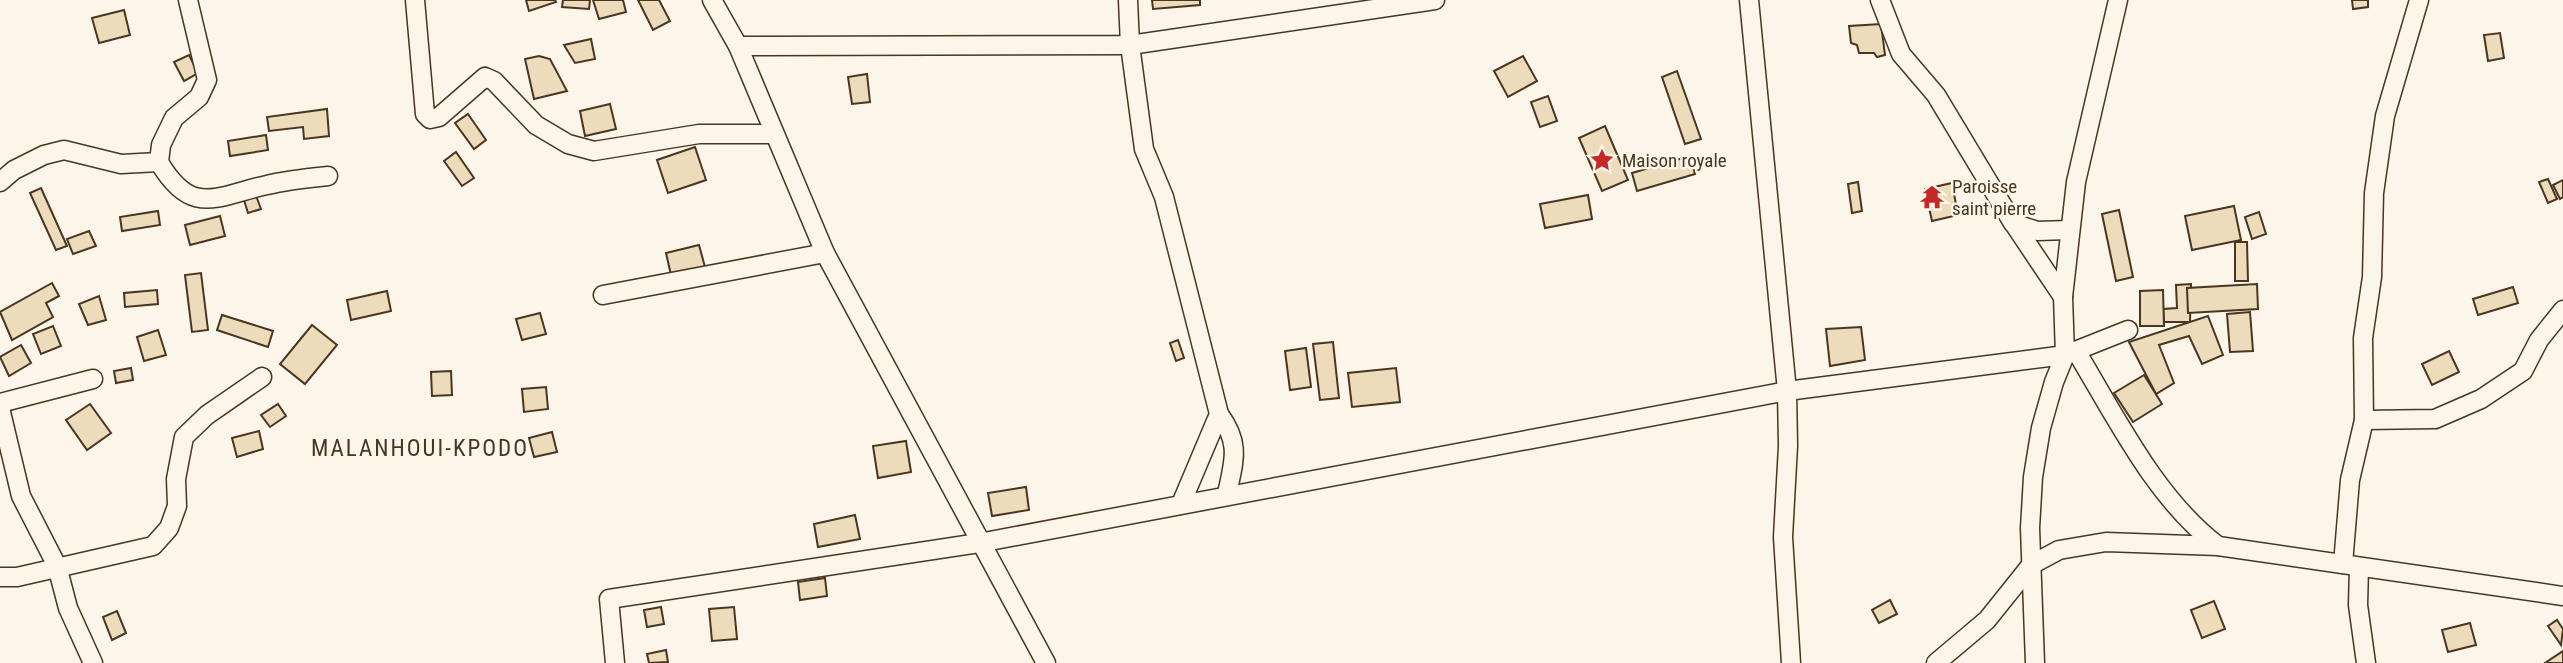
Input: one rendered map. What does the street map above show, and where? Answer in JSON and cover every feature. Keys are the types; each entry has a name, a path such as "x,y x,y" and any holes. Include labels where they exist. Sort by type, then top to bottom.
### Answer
{"street":[{"path":"188,0 207,80 199,97 174,118 162,145 159,162 175,185 188,196 205,201 222,199 268,184 328,176"},
{"path":"415,0 425,114 430,119 439,117 485,77 494,81 536,125 568,144 594,150 699,134 773,134"},
{"path":"712,0 738,46 825,253 1046,663"},
{"path":"1128,0 1130,45 1144,149 1164,197 1219,414 1231,430 1235,453 1227,494"},
{"path":"738,46 1130,45 1435,0"},
{"path":"1749,0 1787,391 1788,446 1783,537 1791,663"},
{"path":"1880,0 1893,40 1901,54 1936,95 2013,223 2063,297"},
{"path":"2118,0 2094,95 2069,230 2063,297 2071,353 2152,474 2199,532 2217,546"},
{"path":"2367,663 2351,566 2350,480 2364,420 2363,338 2372,277 2374,193 2385,116 2419,0"},
{"path":"0,182 14,170 44,155 64,150 121,164 159,162"},
{"path":"2013,223 2037,231 2069,230"},
{"path":"603,295 825,253"},
{"path":"2364,420 2435,419 2481,399 2523,370 2539,340 2563,310"},
{"path":"615,663 609,599 979,543 1227,494 1787,391 2071,353 2128,330"},
{"path":"2035,663 2031,565 2033,477 2041,428 2054,382 2071,353"},
{"path":"0,577 17,577 153,546 169,528 177,506 176,479 184,436 207,415 262,377"},
{"path":"93,379 0,406 21,496 57,566 68,608 93,663"},
{"path":"1181,504 1219,414"},
{"path":"1936,663 1987,620 2031,565 2059,550 2106,542 2217,546 2563,596"}],"building":[{"path":"526,0 555,0 556,2 529,11"},
{"path":"563,0 590,0 589,9 562,7"},
{"path":"593,0 623,0 626,12 599,19"},
{"path":"638,0 659,0 670,21 653,30"},
{"path":"1152,0 1200,0 1200,5 1153,9"},
{"path":"2352,0 2368,0 2368,7 2353,9"},
{"path":"124,10 130,35 99,43 92,18"},
{"path":"1881,24 1885,55 1877,57 1874,53 1859,53 1857,45 1851,43 1849,26"},
{"path":"2500,33 2504,58 2488,61 2484,35"},
{"path":"591,39 595,59 575,63 564,45"},
{"path":"189,55 198,73 184,81 174,62"},
{"path":"539,56 550,59 567,91 534,99 525,59"},
{"path":"1523,56 1537,81 1508,97 1494,71"},
{"path":"1677,71 1701,139 1685,144 1662,77"},
{"path":"867,74 870,102 852,104 848,77"},
{"path":"1548,96 1557,121 1540,127 1531,102"},
{"path":"610,104 616,129 585,136 580,111"},
{"path":"327,109 329,136 304,139 303,127 269,131 267,117"},
{"path":"468,114 486,140 474,149 455,123"},
{"path":"1605,126 1628,180 1602,191 1579,138"},
{"path":"266,135 268,150 230,156 228,141"},
{"path":"695,147 706,180 668,193 657,160"},
{"path":"456,152 474,178 462,186 444,161"},
{"path":"1690,156 1695,174 1637,191 1632,173"},
{"path":"2548,179 2557,199 2548,203 2539,182"},
{"path":"2563,180 2563,197 2560,199 2553,185"},
{"path":"1858,182 1862,211 1852,213 1848,184"},
{"path":"1952,183 1958,215 1932,221 1925,189"},
{"path":"41,188 67,246 56,250 30,193"},
{"path":"255,193 261,209 248,213 243,197"},
{"path":"1588,195 1592,219 1545,228 1540,204"},
{"path":"2234,206 2241,240 2192,250 2185,216"},
{"path":"2119,210 2133,277 2116,281 2102,214"},
{"path":"158,211 160,225 122,231 120,217"},
{"path":"2259,212 2266,234 2252,239 2245,217"},
{"path":"220,216 225,236 190,245 185,225"},
{"path":"89,231 96,246 73,254 67,239"},
{"path":"2235,242 2247,242 2248,281 2235,281"},
{"path":"699,245 705,267 671,275 666,253"},
{"path":"201,273 208,330 192,332 185,275"},
{"path":"52,283 59,296 46,303 53,317 12,340 0,312"},
{"path":"2191,284 2190,322 2164,322 2163,309 2177,308 2176,285"},
{"path":"2257,284 2258,309 2188,313 2187,288"},
{"path":"2513,287 2518,303 2478,315 2473,299"},
{"path":"157,290 158,304 125,307 124,293"},
{"path":"2163,290 2164,326 2140,326 2140,291"},
{"path":"387,291 391,311 351,320 347,300"},
{"path":"99,296 106,320 88,325 79,304"},
{"path":"2250,312 2253,351 2230,352 2227,314"},
{"path":"540,313 546,334 522,340 516,319"},
{"path":"222,315 273,331 268,347 217,330"},
{"path":"2208,316 2223,355 2202,364 2189,336 2159,345 2174,383 2156,394 2129,342"},
{"path":"312,325 337,345 305,384 280,364"},
{"path":"53,326 61,346 41,354 33,334"},
{"path":"1861,327 1865,360 1830,366 1826,329"},
{"path":"158,330 166,355 144,361 137,337"},
{"path":"1178,340 1184,358 1176,361 1170,343"},
{"path":"1333,342 1339,398 1320,400 1313,344"},
{"path":"21,345 31,363 9,376 0,357"},
{"path":"1306,348 1311,387 1290,390 1285,351"},
{"path":"2449,351 2459,372 2432,385 2422,364"},
{"path":"131,368 133,380 116,383 114,371"},
{"path":"1396,368 1400,402 1352,407 1348,373"},
{"path":"451,371 452,395 432,396 431,372"},
{"path":"2144,375 2162,404 2133,422 2114,393"},
{"path":"546,387 548,409 524,412 522,389"},
{"path":"90,404 111,433 87,450 66,420"},
{"path":"278,404 286,416 270,427 261,415"},
{"path":"259,431 263,449 237,457 232,438"},
{"path":"552,432 557,452 534,457 529,438"},
{"path":"906,441 911,472 878,478 873,446"},
{"path":"1026,487 1029,510 992,516 988,493"},
{"path":"855,515 860,539 818,547 814,524"},
{"path":"825,578 827,596 800,600 798,582"},
{"path":"1890,600 1897,614 1879,623 1872,610"},
{"path":"2214,601 2225,629 2202,638 2191,610"},
{"path":"661,607 664,624 647,627 644,610"},
{"path":"734,607 737,639 712,641 709,609"},
{"path":"117,611 126,633 112,640 103,617"},
{"path":"2557,620 2563,629 2561,645 2548,626"},
{"path":"2470,623 2476,645 2448,652 2442,630"},
{"path":"666,650 668,662 649,663 647,654"},
{"path":"2563,651 2563,663 2545,663"}],"place":[{"name":"Maison royale","path":"1602,160"},
{"name":"Paroisse saint pierre","path":"1932,197"}],"district":[{"name":"MALANHOUI-KPODO","path":"420,448"}]}
